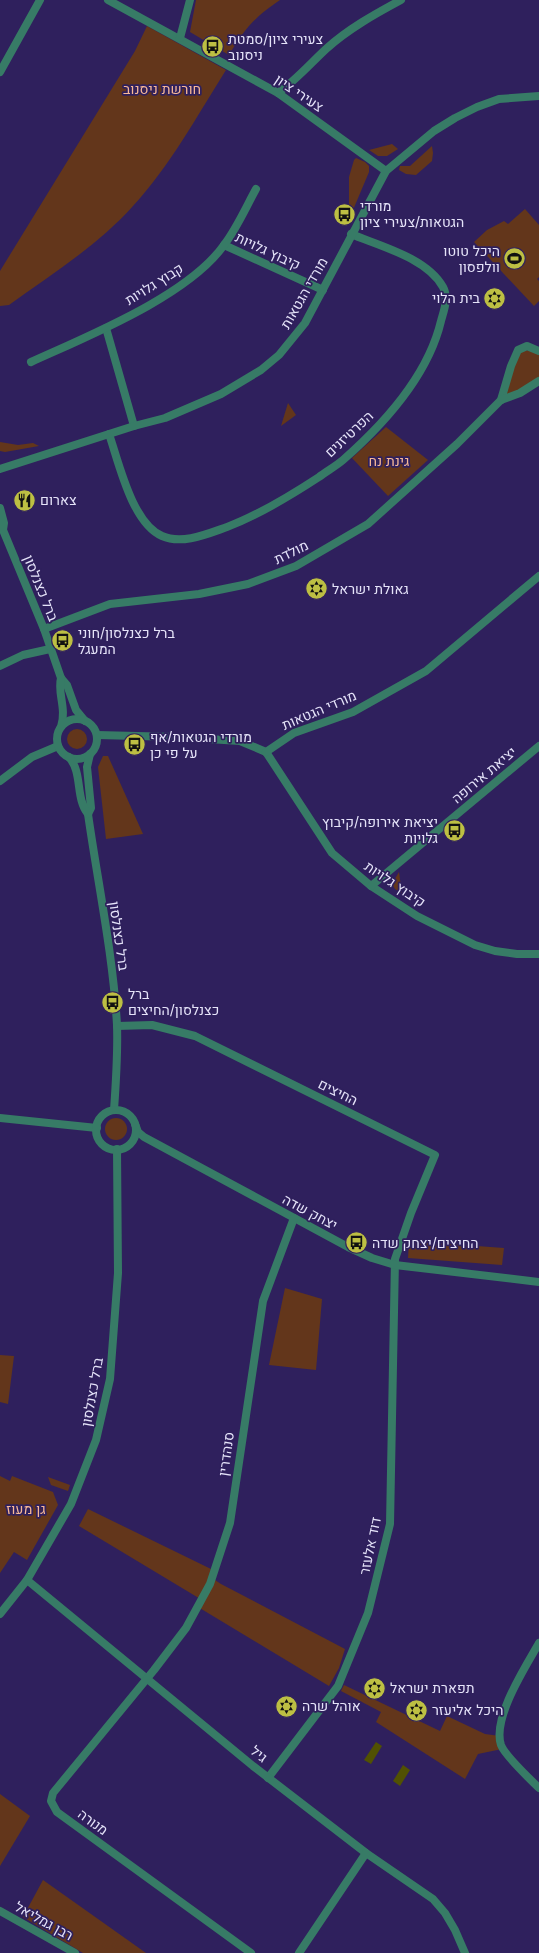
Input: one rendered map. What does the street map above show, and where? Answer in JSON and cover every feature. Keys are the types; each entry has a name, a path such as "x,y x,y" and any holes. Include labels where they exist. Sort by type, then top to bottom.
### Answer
{"street":[{"path":"0,72 40,0"},
{"name":"צעירי ציון","path":"108,0 180,38 278,93 386,171"},
{"path":"180,38 190,0"},
{"path":"278,93 293,82 326,49 373,15 401,0"},
{"name":"מורדי הגטאות","path":"0,469 134,426 164,418 221,394 261,370 279,355 305,323 351,234 386,171 434,131 477,107 499,99 539,96"},
{"name":"קבוץ גלויות","path":"31,362 106,328 176,289 206,266 224,245 256,189"},
{"name":"הפרטיזנים","path":"109,434 136,511 148,528 162,537 181,539 199,538 234,524 265,510 306,486 342,461 384,420 417,377 439,331 446,300 444,289 431,272 416,261 351,234"},
{"name":"קיבוץ גלויות","path":"224,245 323,290"},
{"path":"106,328 134,426"},
{"name":"מולדת","path":"501,400 511,366 518,350 527,346 539,351"},
{"name":"מולדת","path":"44,629 110,604 199,594 234,587 248,584 296,566 368,524 457,444 501,400 520,393 539,381"},
{"name":"ברל כצנלסון","path":"0,508 4,523 2,529 44,629 61,678 67,685 76,710 85,721 95,729 97,735 95,748 90,754 87,767 91,808 88,814"},
{"name":"מורדי הגטאות","path":"266,752 294,733 353,712 426,671 539,576"},
{"path":"0,666 23,655 50,649"},
{"name":"ברל כצנלסון","path":"61,678 60,684 64,712 61,727 58,733 58,746 62,752 69,757 76,768 83,808 88,814 113,987 117,1026 117,1064 114,1110"},
{"path":"61,727 72,720 85,721"},
{"path":"97,735 177,737 240,741 266,752"},
{"path":"0,781 32,757 58,746"},
{"name":"יציאת אירופה","path":"371,886 539,746"},
{"name":"קיבוץ גלויות","path":"266,752 332,853 371,886 417,916 475,945 495,951 517,954 539,954"},
{"path":"69,757 80,759 90,754"},
{"name":"החיצים","path":"117,1026 152,1025 195,1036 435,1155 397,1251 395,1265"},
{"path":"114,1110 122,1111 128,1114 135,1124 134,1137 131,1143 126,1147 117,1149 107,1147 98,1138 96,1128 99,1119 104,1114 114,1110"},
{"path":"0,1118 96,1128"},
{"name":"יצחק שדה","path":"135,1124 138,1132 144,1137 348,1247 372,1258 395,1265 539,1282"},
{"name":"ברל כצנלסון","path":"0,1614 27,1580 71,1504 96,1440 110,1379 118,1273 117,1149"},
{"name":"סנהדרין","path":"147,1678 186,1628 210,1584 230,1523 263,1301 294,1218"},
{"name":"דוד אלעזר","path":"268,1778 338,1686 368,1613 390,1524 395,1265"},
{"name":"גיל","path":"27,1580 268,1778 366,1853 433,1899 452,1924 465,1953"},
{"path":"539,1644 512,1690 500,1721 501,1745 516,1765 539,1788"},
{"name":"מנורה","path":"147,1678 53,1793 51,1801 53,1808 56,1812 251,1953"},
{"path":"299,1953 366,1853"},
{"name":"רבן גמליאל","path":"0,1911 75,1953"}],"green space":[{"path":"196,0 280,0 251,24 240,37 229,55 190,32"},
{"name":"חורשת ניסנוב","path":"147,26 226,70 171,158 133,206 104,234 74,259 9,305 0,306 0,271 135,51"},
{"path":"392,144 398,149 387,156 378,156 369,150"},
{"path":"432,146 432,161 416,175 406,174 399,170 400,166 410,166"},
{"path":"356,158 365,162 369,166 369,172 353,210 349,209 349,177"},
{"name":"היכל טוטו וולפסון","path":"525,209 539,225 539,277 537,279 539,281 539,301 534,306 474,242 487,230 504,221 508,224"},
{"path":"518,350 539,351 539,381 501,400"},
{"path":"288,403 296,415 281,426"},
{"name":"גינת נח","path":"386,427 428,460 388,496 352,458"},
{"path":"0,442 18,445 33,443 39,446 5,452 0,451"},
{"path":"77,729 84,732 87,739 84,746 77,749 70,746 67,739 70,732"},
{"path":"103,756 108,756 143,834 106,839 98,767"},
{"path":"399,872 402,894 395,889 392,884"},
{"path":"116,1118 124,1121 127,1129 124,1137 116,1140 108,1137 105,1129 108,1121"},
{"path":"409,1241 504,1248 502,1265 408,1258"},
{"path":"285,1288 322,1299 316,1370 269,1365"},
{"path":"0,1355 14,1356 8,1404 0,1402"},
{"name":"גן מעוז","path":"0,1476 10,1481 12,1476 53,1492 58,1505 27,1560 14,1552 0,1573"},
{"path":"48,1477 70,1485 68,1491 51,1485"},
{"path":"88,1509 211,1569 209,1576 221,1584 345,1649 339,1668 329,1686 198,1607 202,1600 79,1526"},
{"path":"344,1685 440,1731 447,1716 485,1734 500,1736 502,1749 478,1754 465,1779 376,1722 381,1712 341,1691"},
{"path":"0,1794 30,1816 0,1866"},
{"path":"43,1880 146,1953 83,1953 23,1917"}],"shaded area":[{"path":"376,1742 382,1746 371,1764 364,1760"},
{"path":"403,1765 410,1770 400,1786 393,1781"}],"place":[{"name":"צעירי ציון/סמטת ניסנוב","path":"212,47"},
{"name":"מורדי הגטאות/צעירי ציון","path":"345,214"},
{"name":"היכל טוטו וולפסון","path":"515,259"},
{"name":"בית הלוי","path":"495,298"},
{"name":"צארום","path":"24,500"},
{"name":"גאולת ישראל","path":"316,589"},
{"name":"ברל כצנלסון/חוני המעגל","path":"63,641"},
{"name":"מורדי הגטאות/אף על פי כן","path":"134,745"},
{"name":"יציאת אירופה/קיבוץ גלויות","path":"454,830"},
{"name":"ברל כצנלסון/החיצים","path":"112,1002"},
{"name":"החיצים/יצחק שדה","path":"356,1243"},
{"name":"תפארת ישראל","path":"374,1688"},
{"name":"אוהל שרה","path":"287,1706"},
{"name":"היכל אליעזר","path":"416,1710"}]}
